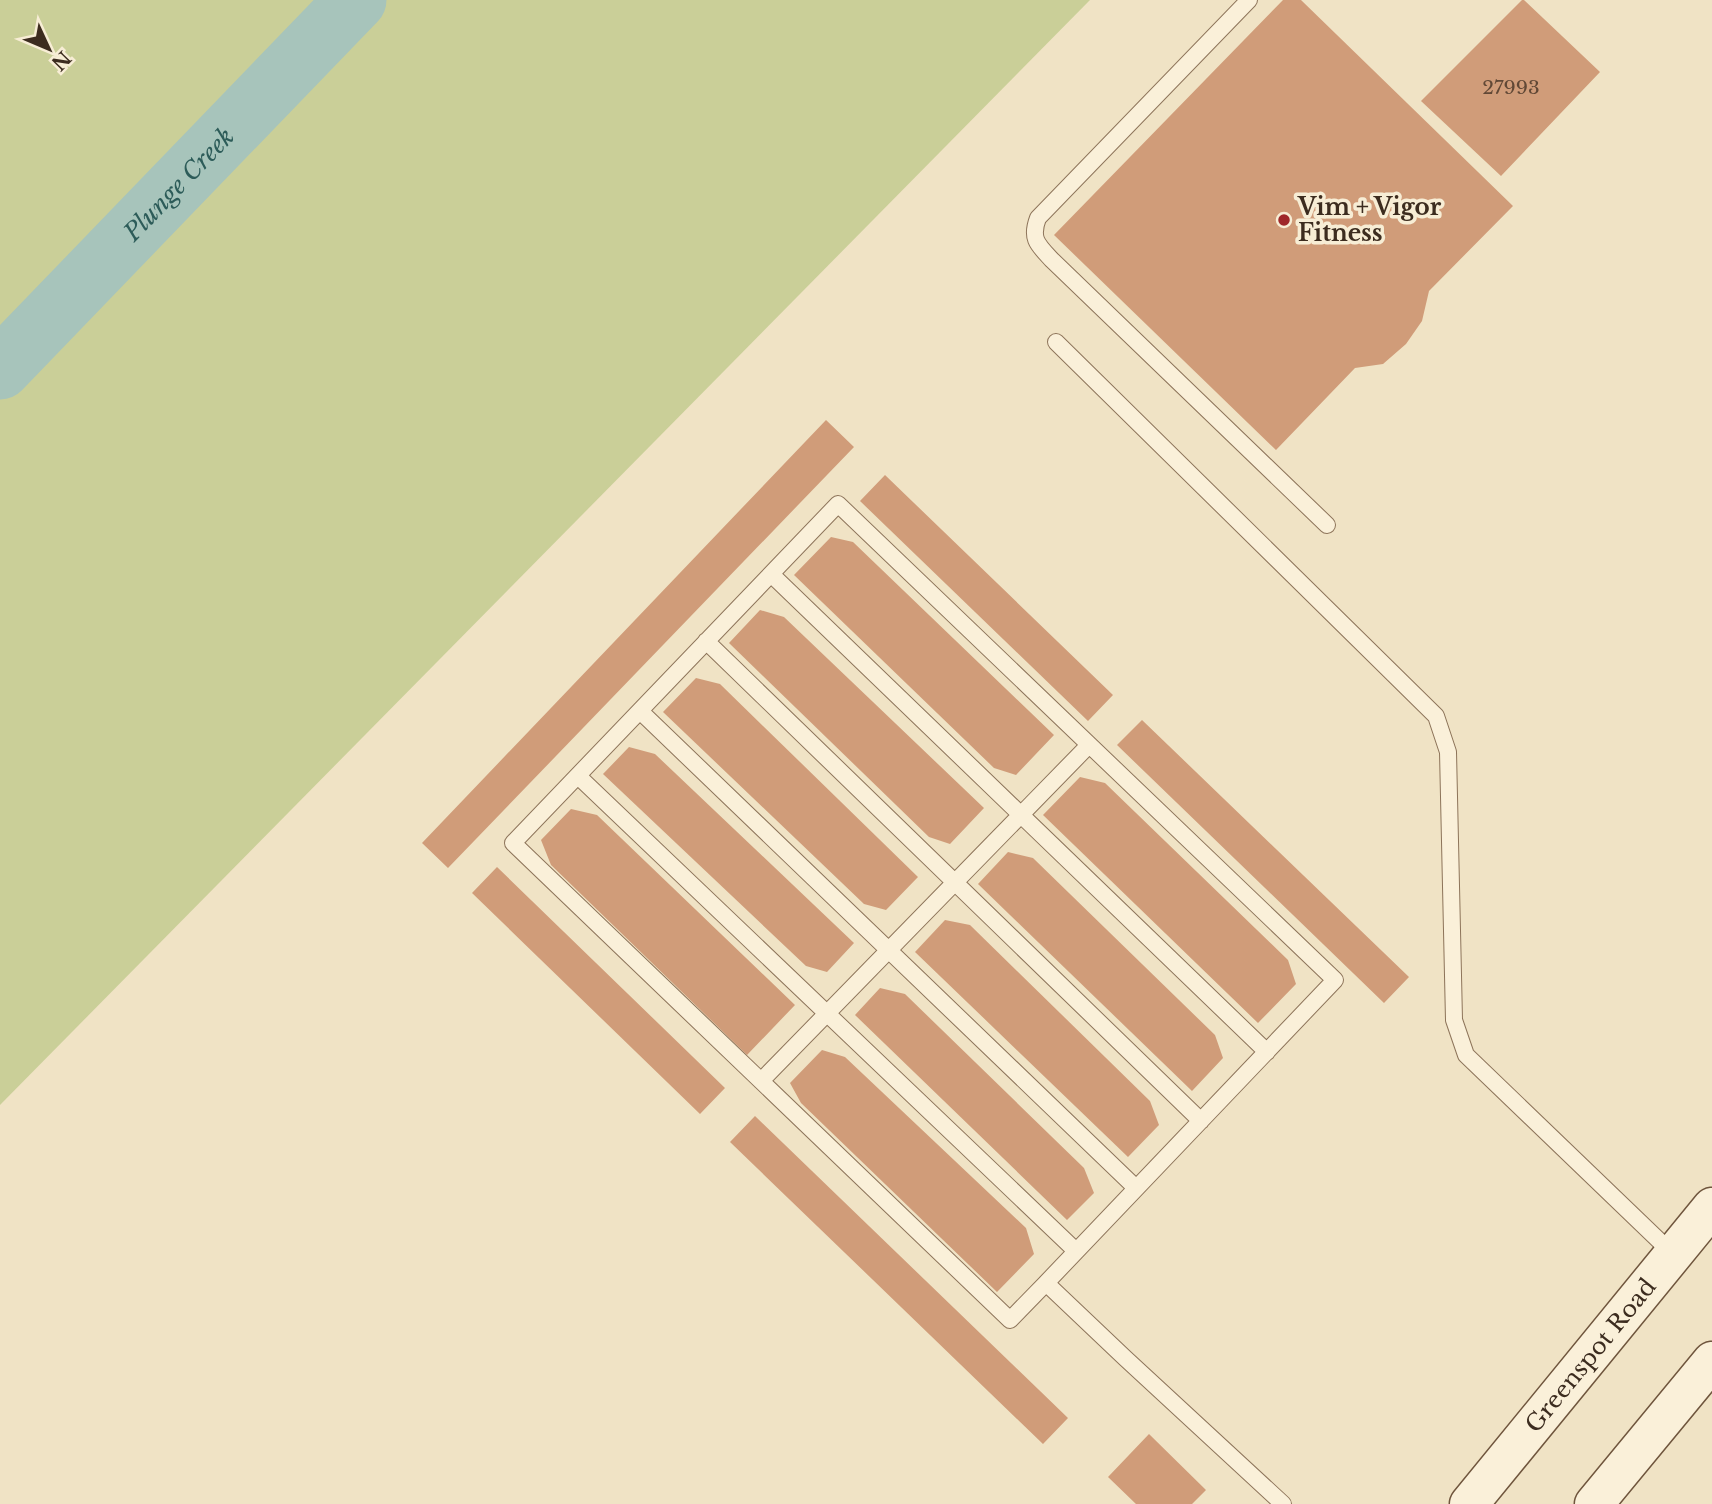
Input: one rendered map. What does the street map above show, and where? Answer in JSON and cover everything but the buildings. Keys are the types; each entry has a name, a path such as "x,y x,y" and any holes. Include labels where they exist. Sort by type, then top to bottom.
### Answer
{"main road":[{"name":"Greenspot Road","path":"1469,1504 1712,1207"},
{"path":"1594,1504 1712,1361"}],"lane":[{"path":"1249,0 1038,218 1034,229 1036,243 1327,525"},
{"path":"1056,342 1436,716 1448,752 1454,1020 1466,1055 1673,1254"},
{"path":"838,504 1335,980 1010,1320 513,843 706,641 838,504"},
{"path":"771,574 1267,1052"},
{"path":"706,641 1201,1121"},
{"path":"639,711 1136,1188"},
{"path":"761,1081 1089,745"},
{"path":"578,776 1076,1251"},
{"path":"1045,1283 1283,1504"}],"green space":[{"path":"0,0 1090,0 0,1105"}],"waterway":[{"name":"Plunge Creek","path":"0,369 356,0"}],"place":[{"name":"Vim + Vigor Fitness","path":"1284,220"}]}
